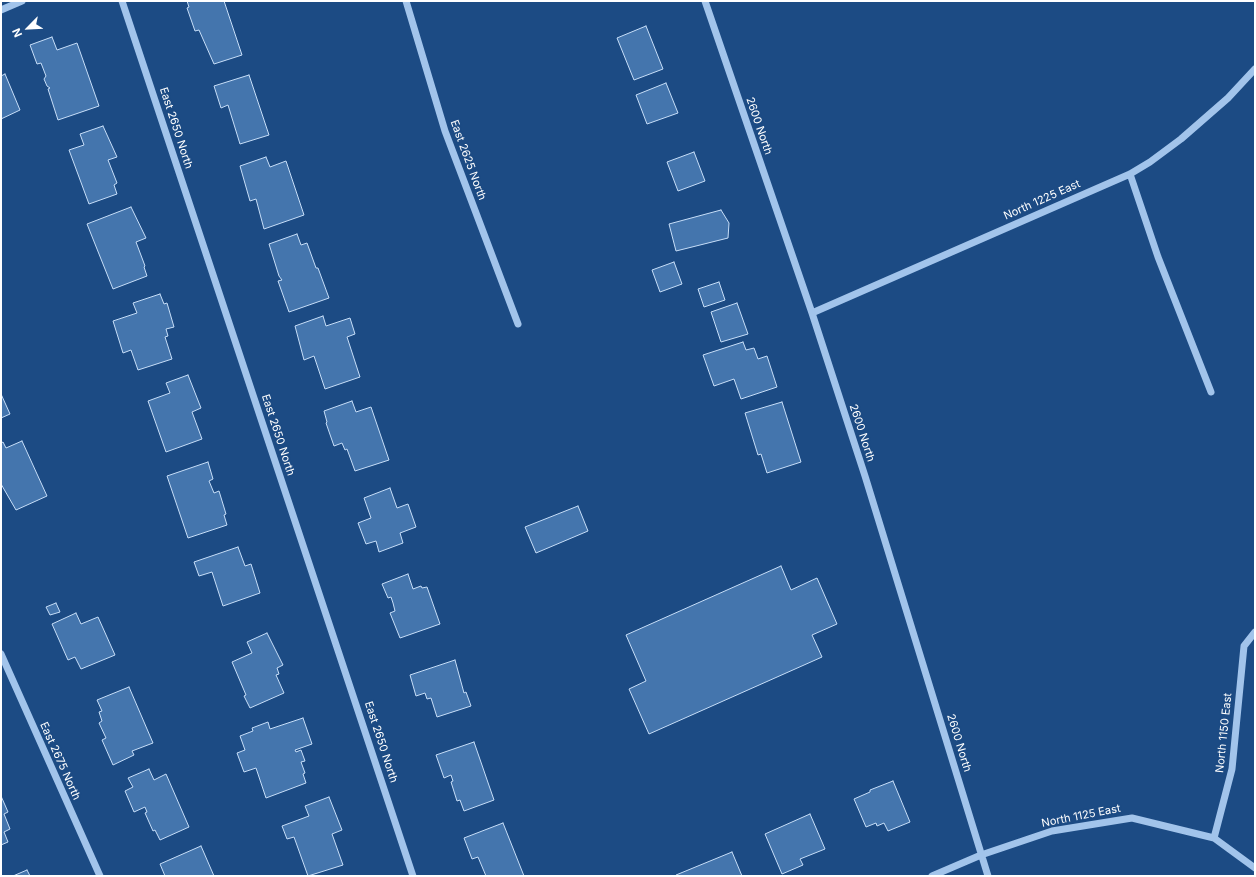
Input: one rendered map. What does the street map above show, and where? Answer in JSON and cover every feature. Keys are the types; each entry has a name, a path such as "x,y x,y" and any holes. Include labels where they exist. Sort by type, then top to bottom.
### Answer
{"street":[{"path":"1,10 22,1"},
{"name":"East 2650 North","path":"122,1 414,876"},
{"name":"East 2625 North","path":"406,1 445,131 518,324"},
{"name":"2600 North","path":"705,1 812,313 867,484 988,876"},
{"name":"North 1225 East","path":"812,313 1130,174 1150,162 1181,139 1228,98 1255,69"},
{"path":"1130,174 1158,257 1212,392"},
{"name":"North 1150 East","path":"1214,838 1232,769 1244,646 1255,632"},
{"name":"East 2675 North","path":"1,654 100,876"},
{"name":"North 1125 East","path":"932,876 981,855 1052,831 1132,818 1214,838 1255,868"}],"building":[{"path":"187,1 224,1 242,55 214,64 199,30 195,31 187,8 189,7"},
{"path":"646,26 663,69 634,80 617,38"},
{"path":"52,37 57,50 77,43 99,106 58,120 48,89 50,88 47,86 44,79 46,76 41,63 37,64 30,45"},
{"path":"5,74 20,110 1,119 1,76"},
{"path":"249,75 269,135 240,144 228,105 221,108 214,86"},
{"path":"666,83 678,113 647,124 636,95"},
{"path":"103,126 117,157 108,160 117,183 114,185 117,194 89,204 69,150 84,145 80,134"},
{"path":"694,152 705,181 678,191 667,162"},
{"path":"266,157 270,167 286,161 304,215 264,229 256,199 250,201 240,166"},
{"path":"131,207 146,238 136,242 147,276 113,289 87,224"},
{"path":"721,210 729,223 728,238 676,251 669,224"},
{"path":"297,234 301,245 307,243 329,298 289,312 278,281 282,280 279,276 269,244"},
{"path":"674,262 682,284 660,292 652,270"},
{"path":"719,282 725,300 704,307 698,289"},
{"path":"160,294 164,304 167,303 174,327 166,329 168,336 165,337 172,359 138,370 131,350 123,353 113,321 137,313 133,303"},
{"path":"737,303 748,334 721,342 711,312"},
{"path":"323,316 326,326 350,318 355,334 347,337 360,377 325,389 314,356 304,360 295,326"},
{"path":"743,342 746,350 754,348 758,359 767,356 777,387 741,399 734,379 714,386 703,355"},
{"path":"188,375 201,408 192,412 202,439 166,452 148,401 170,393 166,383"},
{"path":"1,394 10,414 1,418"},
{"path":"352,401 356,412 371,407 389,460 355,471 347,449 345,450 342,443 334,446 326,423 324,411"},
{"path":"782,402 801,462 767,473 761,454 758,455 745,413"},
{"path":"22,441 47,496 16,510 1,484 1,443 3,442 6,448"},
{"path":"208,462 213,479 209,481 214,493 219,491 226,514 224,515 227,525 188,538 167,476"},
{"path":"390,488 397,508 408,504 416,527 400,533 403,543 379,552 376,541 366,544 358,523 371,518 364,498"},
{"path":"578,506 588,531 536,553 525,527"},
{"path":"238,547 245,566 251,564 260,593 223,606 212,572 199,576 194,562"},
{"path":"781,566 791,590 817,578 837,624 812,635 822,657 649,734 629,689 646,681 626,635"},
{"path":"408,574 413,589 421,586 422,588 427,587 440,624 400,638 390,613 395,611 391,597 388,598 382,584"},
{"path":"56,603 60,612 50,615 46,607"},
{"path":"76,613 81,624 98,617 115,655 81,669 75,657 68,660 52,624"},
{"path":"267,633 283,665 277,668 279,674 276,675 284,693 250,708 244,696 246,695 232,662 252,653 247,642"},
{"path":"455,660 464,693 466,692 471,706 437,717 431,698 427,699 425,693 416,696 410,675"},
{"path":"129,687 153,743 132,751 134,755 113,765 102,740 106,738 99,723 102,721 99,712 102,711 97,700"},
{"path":"303,718 312,744 295,750 296,752 301,750 305,761 301,762 305,773 303,774 306,783 266,798 256,768 244,772 237,753 245,750 240,736 253,731 252,728 268,722 270,729"},
{"path":"474,742 494,800 464,811 460,800 457,801 451,782 453,781 451,775 444,778 436,755"},
{"path":"149,769 154,780 166,774 189,827 160,840 155,830 153,831 145,813 147,812 145,807 134,812 125,791 133,787 128,778"},
{"path":"893,781 910,822 888,831 884,823 877,826 876,823 866,827 854,799 870,792 870,790"},
{"path":"1,796 8,812 4,814 10,829 4,832 8,842 1,845"},
{"path":"329,797 342,830 332,834 343,865 308,876 294,837 287,839 282,826 309,816 305,806"},
{"path":"810,814 825,849 800,859 803,865 782,874 765,834"},
{"path":"503,823 524,876 486,876 478,857 472,859 464,838"},
{"path":"201,846 214,876 165,876 160,864"},
{"path":"732,852 742,876 676,875"},
{"path":"27,870 30,876 13,876"}]}
